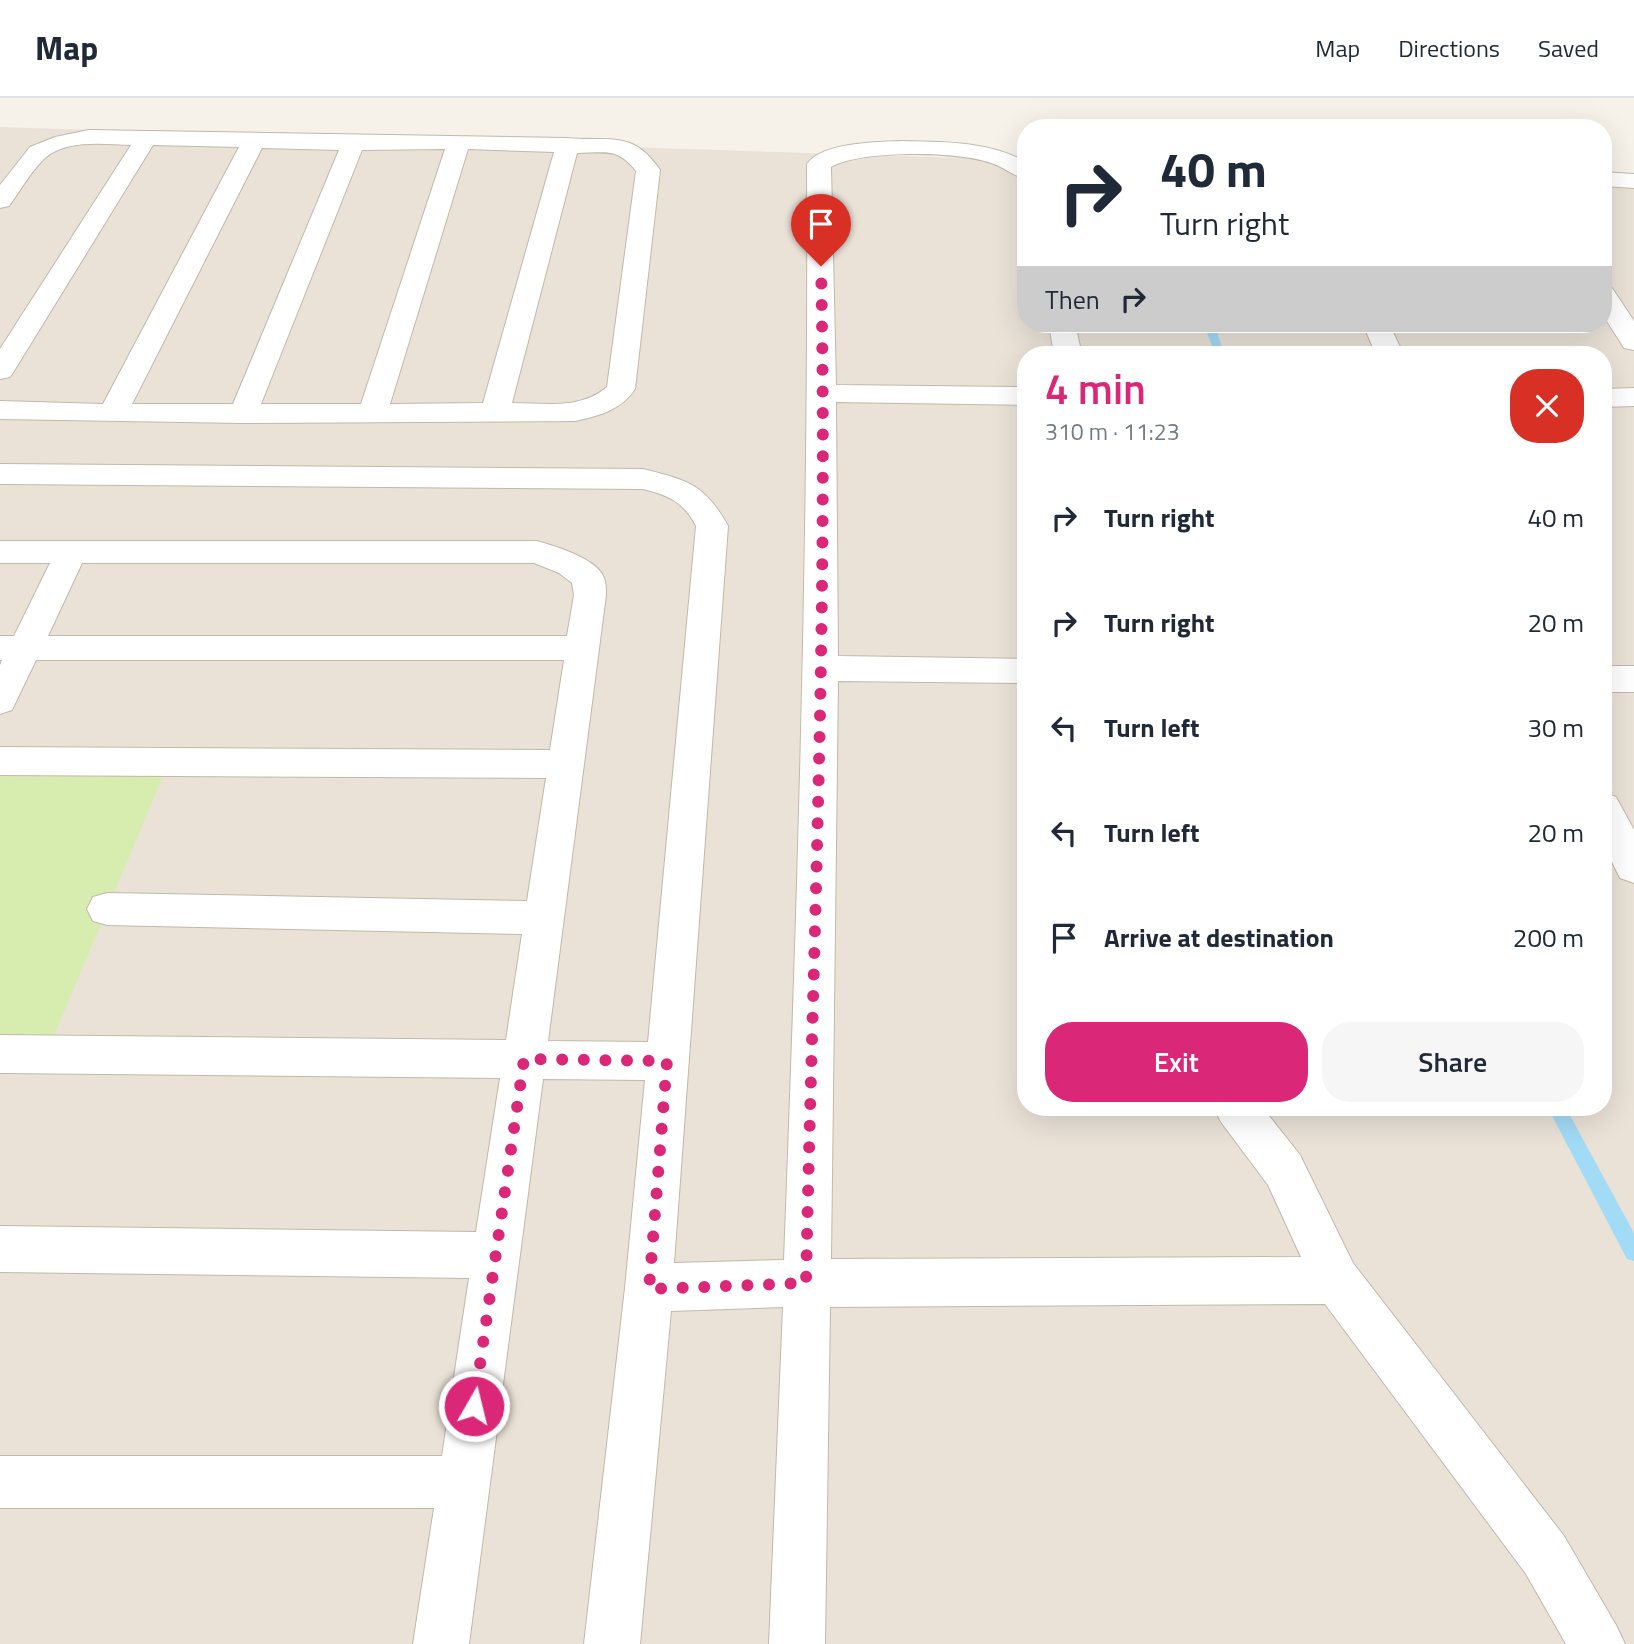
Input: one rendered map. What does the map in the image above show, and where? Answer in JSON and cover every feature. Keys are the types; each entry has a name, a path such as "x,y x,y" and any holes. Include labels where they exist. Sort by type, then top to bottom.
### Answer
{"street":[{"path":"0,201 38,152 63,142 89,137 253,142 567,145 626,149 644,161 648,170 621,389 603,404 575,412 495,413 243,414 0,410"},
{"path":"0,371 145,140"},
{"path":"113,413 253,142"},
{"path":"373,412 459,142"},
{"path":"243,414 353,143"},
{"path":"495,413 567,145"},
{"path":"797,1644 820,668 824,393 819,164 838,154 861,150 945,150 992,155 1017,168"},
{"path":"1612,180 1634,181"},
{"path":"1612,308 1634,342"},
{"path":"824,393 1017,396"},
{"path":"1612,398 1634,397"},
{"path":"0,474 643,479 671,486 693,496 704,508 712,526 649,1289 612,1644"},
{"path":"0,552 537,552 570,565 588,578 590,595 583,648 441,1644"},
{"path":"0,701 12,648 71,552"},
{"path":"12,648 583,648"},
{"path":"820,668 1017,671"},
{"path":"1612,679 1634,678"},
{"path":"0,761 566,764"},
{"path":"1612,824 1634,867"},
{"path":"107,909 544,918"},
{"path":"0,1054 667,1061"},
{"path":"1242,1116 1284,1170 1336,1280 1545,1555 1597,1644"},
{"path":"0,1248 496,1255"},
{"path":"649,1289 806,1283 1336,1280"},
{"path":"0,1482 463,1482"}],"shaded area":[{"path":"0,127 1017,160 1017,333 1612,333 1612,178 1634,179 1634,1644 0,1644"}],"green space":[{"path":"0,761 169,762 46,1055 0,1054"}],"waterway":[{"path":"1212,333 1217,346"},
{"path":"1561,1116 1634,1252"}],"route":[{"path":"474,1406 524,1059 667,1061 649,1289 806,1283 820,668 824,393 821,266"}]}
